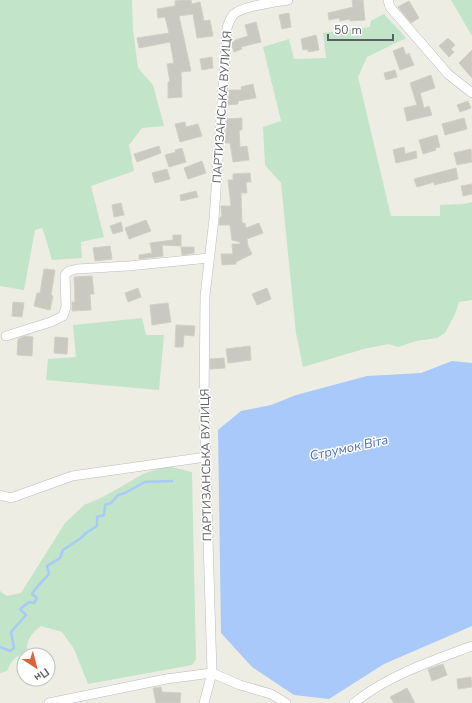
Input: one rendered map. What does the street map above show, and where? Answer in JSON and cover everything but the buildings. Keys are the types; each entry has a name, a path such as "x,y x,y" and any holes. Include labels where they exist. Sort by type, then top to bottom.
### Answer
{"street":[{"name":"ПАРТИЗАНСЬКА ВУЛИЦЯ","path":"204,703 212,673 204,404 205,296 214,219 227,28 230,18 235,12 288,0"},
{"path":"388,0 390,7 448,74 472,93"},
{"path":"6,336 50,322 63,316 66,307 65,275 69,271 77,269 128,266 209,258"},
{"path":"0,495 11,498 72,476 206,458"},
{"path":"354,703 367,692 413,668 472,646"},
{"path":"49,703 166,679 212,673 240,685 271,694 286,703"}],"green space":[{"path":"0,0 132,0 133,30 138,68 153,85 164,126 142,128 129,145 134,171 91,186 104,237 81,242 82,258 52,260 42,228 35,230 24,290 0,286"},
{"path":"451,0 472,0 472,36"},
{"path":"384,14 406,38 367,57 358,77 391,216 440,216 440,205 464,204 472,202 472,300 459,302 455,314 445,333 437,338 416,341 398,347 389,344 364,349 303,367 296,333 281,183 265,165 263,127 281,121 263,47 289,39 294,59 326,58 323,33 370,27 371,21"},
{"path":"142,318 146,335 164,335 159,390 46,380 48,359 76,357 73,325"},
{"path":"167,466 192,472 196,659 192,665 88,684 74,649 62,632 41,626 34,631 27,647 16,647 16,657 10,664 7,671 0,673 0,591 7,596 21,593 65,523 84,505 103,497 143,474"}],"water":[{"path":"452,361 472,363 472,626 384,664 329,699 294,695 252,667 221,633 218,430 241,411 271,405 296,395 367,376 421,373"}],"waterway":[{"name":"Струмок Віта","path":"0,647 10,651 14,648 11,632 26,615 20,609 29,602 34,603 37,598 32,594 49,574 47,566 60,558 63,550 97,526 97,517 104,515 105,505 111,503 118,495 125,493 145,482 172,481"}]}
